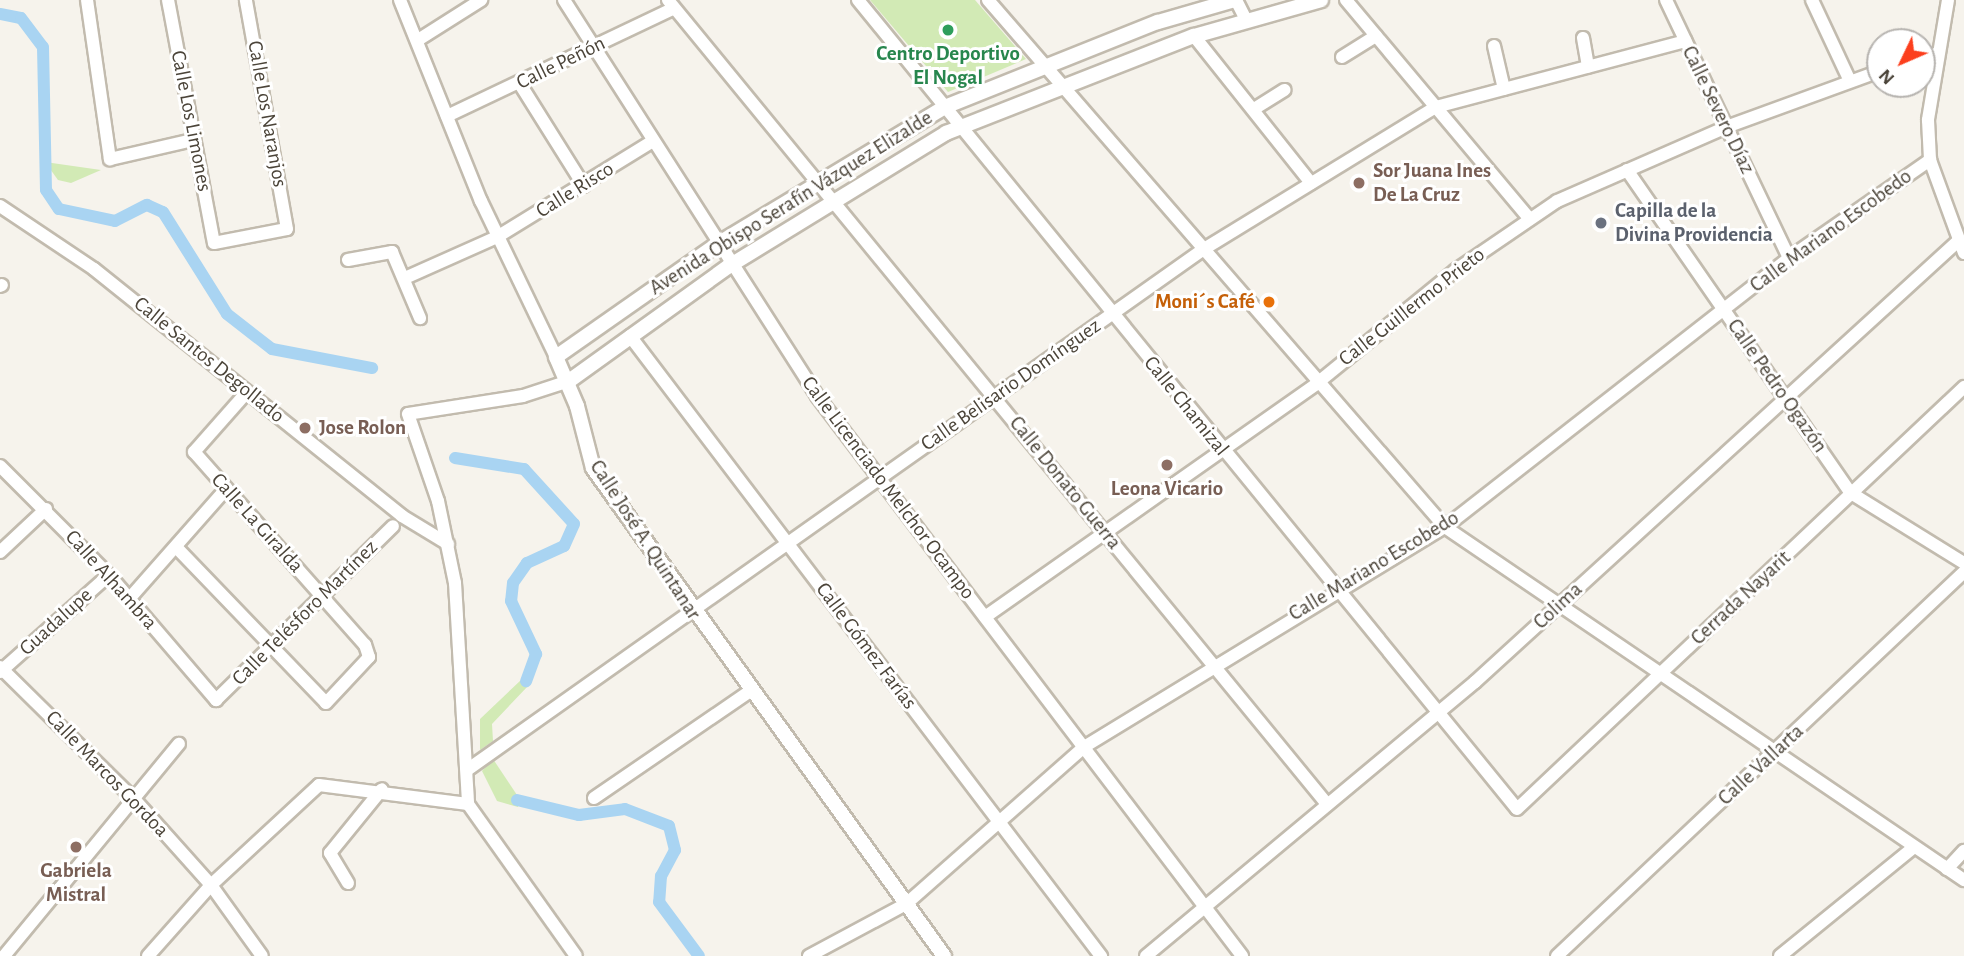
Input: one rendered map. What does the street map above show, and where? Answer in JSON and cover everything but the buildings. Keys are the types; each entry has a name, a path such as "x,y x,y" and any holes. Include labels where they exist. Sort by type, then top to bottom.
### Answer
{"street":[{"path":"87,0 110,159 193,140"},
{"name":"Calle Los Limones","path":"168,0 214,243"},
{"name":"Calle Los Naranjos","path":"214,243 287,229 246,0"},
{"name":"Calle José A. Quintanar","path":"400,0 497,237 569,381 593,468 749,692 944,956"},
{"path":"418,40 481,0"},
{"name":"Calle Licenciado Melchor Ocampo","path":"564,0 729,265 877,480 985,617 1242,956"},
{"name":"Calle Chamizal","path":"858,0 1222,452 1517,809"},
{"path":"1235,0 1246,20"},
{"name":"Avenida Obispo Serafín Vázquez Elizalde","path":"556,357 716,245 945,107 1046,67 1235,0"},
{"name":"Avenida Obispo Serafín Vázquez Elizalde","path":"569,381 729,265 834,198 961,127 1062,85 1194,36 1321,0"},
{"path":"1346,0 1530,219"},
{"name":"Calle Severo Díaz","path":"1666,0 1789,258"},
{"path":"1811,0 1850,81"},
{"path":"1936,54 1948,0"},
{"path":"993,2 1316,384 1445,527 1773,754 1964,880"},
{"name":"Calle Peñón","path":"447,116 594,48 671,4"},
{"name":"Calle Donato Guerra","path":"671,4 820,180 1211,665 1327,804"},
{"path":"1194,36 1311,183"},
{"path":"1342,57 1376,36"},
{"path":"1583,38 1588,67"},
{"name":"Calle Belisario Domínguez","path":"467,770 1204,249 1436,107 1685,41"},
{"path":"1494,46 1504,89"},
{"name":"Calle Guillermo Prieto","path":"985,617 1104,530 1222,452 1316,384 1530,219 1627,170 1726,127 1866,76"},
{"path":"520,84 584,186"},
{"path":"1254,109 1284,90"},
{"path":"1934,98 1930,160 1961,247"},
{"name":"Calle Risco","path":"407,277 497,237 584,186 653,141"},
{"name":"Calle Mariano Escobedo","path":"809,956 906,904 1084,747 1211,665 1445,527 1789,258 1930,160"},
{"name":"Calle Pedro Ogazón","path":"1627,170 1852,493 1964,563"},
{"name":"Calle Santos Degollado","path":"0,206 94,269 247,391 448,544"},
{"name":"Colima","path":"1146,956 1437,714 1558,606 1784,396 1961,247"},
{"path":"348,260 392,251 407,277 420,318"},
{"name":"Calle Gómez Farías","path":"630,336 1101,956"},
{"path":"569,381 523,396 408,414 448,544 468,804 576,956"},
{"name":"Cerrada Nayarit","path":"1517,809 1964,387"},
{"name":"Calle La Giralda","path":"247,391 194,452 323,597 369,657 326,703 271,647"},
{"name":"Calle Alhambra","path":"0,466 46,509 108,575 216,700"},
{"path":"129,599 226,489"},
{"path":"0,552 46,509"},
{"name":"Calle Telésforo Martínez","path":"216,700 393,526"},
{"path":"176,547 271,647"},
{"name":"Calle Vallarta","path":"1557,956 1964,572"},
{"name":"Guadalupe","path":"1,669 108,575"},
{"name":"Calle Marcos Gordoa","path":"1,669 135,800 211,885 262,956"},
{"path":"594,798 749,692"},
{"path":"3,955 179,744"},
{"path":"148,956 211,885 319,785 382,789 468,804"},
{"path":"348,883 330,853 382,789"},
{"path":"1780,956 1914,847"},
{"path":"1947,869 1964,851"}],"green space":[{"name":"Centro Deportivo El Nogal","path":"870,0 975,0 1026,59 948,92"},
{"path":"45,162 101,170 71,183 58,180"},
{"path":"521,680 528,686 492,724 493,741 480,750 480,719"},
{"path":"493,759 519,798 518,807 497,801 482,771"}],"waterway":[{"path":"0,14 21,18 43,47 46,190 59,209 115,221 147,205 163,212 227,314 272,349 372,368"},
{"path":"455,458 524,469 574,524 564,546 527,563 513,583 511,601 536,654 526,681"},
{"path":"517,800 579,815 625,809 669,826 675,850 661,876 659,902 699,956"}],"place":[{"name":"Centro Deportivo El Nogal","path":"948,30"},
{"name":"Sor Juana Ines De La Cruz","path":"1359,183"},
{"name":"Capilla de la Divina Providencia","path":"1601,223"},
{"name":"Moni´s Café","path":"1269,302"},
{"name":"Jose Rolon","path":"305,428"},
{"name":"Leona Vicario","path":"1167,465"},
{"name":"Gabriela Mistral","path":"76,847"}]}
